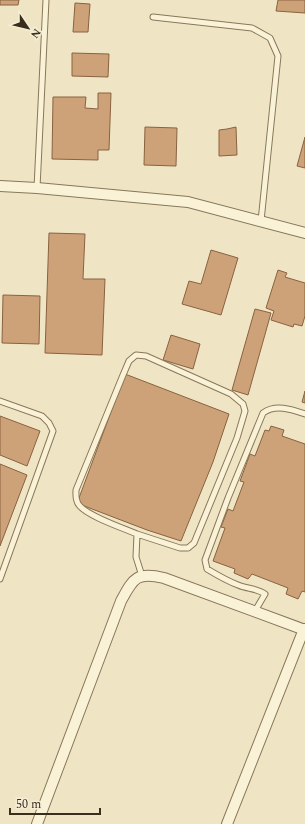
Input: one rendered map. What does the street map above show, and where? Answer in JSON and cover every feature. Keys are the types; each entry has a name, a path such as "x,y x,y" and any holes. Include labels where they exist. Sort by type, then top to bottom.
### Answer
{"street":[{"path":"0,186 188,202 305,233"},
{"path":"37,824 121,601 131,583 142,576 150,574 305,629 227,824"}],"lane":[{"path":"37,188 46,0"},
{"path":"153,17 252,28 270,38 278,56 261,221"},
{"path":"136,355 146,356 231,394 243,404 245,411 237,438 194,543 188,548 180,548 137,534 86,512 75,498 76,490 122,375 129,361 136,355"},
{"path":"0,401 42,416 49,423 53,431 0,580"},
{"path":"255,611 265,594 258,590 239,586 214,574 207,569 205,560 228,498 263,413 269,408 278,407 305,414"},
{"path":"137,534 136,557 142,576"}],"building":[{"path":"0,0 19,0 18,5 0,5"},
{"path":"278,0 305,0 305,13 276,11"},
{"path":"75,3 90,4 88,32 73,32"},
{"path":"72,53 109,54 108,77 72,76"},
{"path":"98,93 111,93 109,150 98,150 98,160 52,159 53,97 86,97 85,108 98,109"},
{"path":"145,127 177,128 176,166 144,165"},
{"path":"236,127 237,155 219,156 219,130"},
{"path":"305,137 305,168 297,166"},
{"path":"49,233 85,234 83,279 105,279 102,355 45,353"},
{"path":"211,250 238,258 221,315 182,304 189,281 201,284"},
{"path":"278,270 287,273 285,277 305,283 305,316 302,326 294,324 293,327 271,320 274,311 266,308"},
{"path":"3,295 40,296 39,344 2,343"},
{"path":"255,309 271,313 248,395 232,390"},
{"path":"171,335 200,344 193,369 163,360"},
{"path":"125,374 229,414 213,462 181,541 147,530 79,504 79,498"},
{"path":"305,391 305,403 302,402"},
{"path":"0,416 40,431 27,466 0,455"},
{"path":"271,426 284,430 282,436 305,444 305,592 302,591 298,599 286,594 288,588 252,574 248,579 234,573 235,569 213,561 225,528 221,527 228,509 233,511 244,482 240,481 250,454 255,456 265,430 269,431"},
{"path":"0,464 27,475 0,546"}]}
